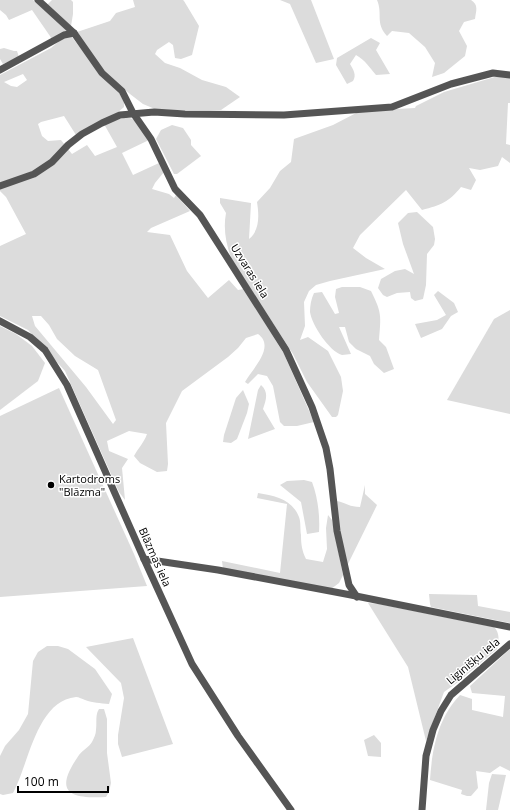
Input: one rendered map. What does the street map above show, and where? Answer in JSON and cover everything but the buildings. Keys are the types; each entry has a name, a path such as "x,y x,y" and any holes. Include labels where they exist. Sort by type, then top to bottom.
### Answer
{"street":[{"name":"Uzvaras iela","path":"38,0 74,33 102,73 122,91 133,113 151,139 175,189 200,215 256,300 269,325 286,350 312,407 326,448 330,469 337,531 349,585 357,597"},
{"path":"0,70 64,35 74,33"},
{"path":"0,186 34,174 52,162 68,145 82,134 120,115 154,112 185,114 284,115 392,107 451,84 493,74 510,75"},
{"name":"Blāzmas iela","path":"0,321 30,337 40,346 67,385 192,664 238,736 291,810"},
{"path":"144,559 218,570 510,627"},
{"name":"Liginišķu iela","path":"422,810 426,756 432,730 441,711 451,695 510,644"}],"shaded area":[{"path":"0,0 33,0 71,32 52,39 32,10 9,20 0,10"},
{"path":"52,0 71,0 73,2 71,26 47,5"},
{"path":"133,0 183,0 199,26 192,55 181,59 175,58 173,45 169,42 157,50 155,54 165,63 180,68 202,80 226,87 240,97 221,110 155,109 143,104 104,73 77,32 110,21 116,13 135,7"},
{"path":"280,0 311,0 334,59 316,63 290,4"},
{"path":"377,0 471,0 476,6 475,19 464,22 459,31 467,46 465,56 444,73 432,77 435,63 425,47 409,33 392,31 387,36 383,31 380,23 379,5"},
{"path":"71,36 119,92 124,102 124,107 117,113 76,135 64,116 41,122 38,124 42,136 48,141 61,140 72,154 87,145 95,156 117,147 104,124 131,118 139,125 149,140 122,153 133,175 159,163 164,172 152,189 169,194 174,198 176,195 190,211 151,228 147,232 170,235 187,271 208,298 229,280 238,290 244,289 284,354 314,422 297,426 284,426 280,422 273,386 267,376 258,374 248,384 245,382 261,358 265,345 263,339 258,334 246,338 228,357 182,391 166,423 167,471 157,472 140,463 134,456 147,434 129,431 107,441 109,451 128,459 122,468 125,500 119,492 65,371 28,330 0,316 0,246 26,234 6,197 0,191 0,75 51,48 64,37","holes":["23,74 27,80 17,87 11,86 4,82","32,316 41,316 49,325 57,339 75,356 98,370 116,420 113,424 86,387 35,326"]},
{"path":"371,38 380,43 376,50 390,74 376,75 365,62 356,55 350,64 355,77 353,81 347,84 336,65 337,58"},
{"path":"4,48 17,51 19,57 3,64 0,59 0,49"},
{"path":"498,76 510,77 510,103 508,103 506,144 510,145 510,163 502,157 498,166 480,170 469,168 476,180 471,190 461,187 448,200 422,210 406,190 360,235 353,248 366,258 385,269 316,285 309,291 304,302 305,326 300,340 308,337 328,351 341,377 343,391 338,415 336,417 332,417 307,382 293,354 232,260 226,237 226,213 220,203 220,198 251,203 249,239 257,227 257,202 270,188 280,171 291,162 294,139 333,125 360,111 415,108 416,106 444,92"},
{"path":"172,125 183,128 191,140 191,145 201,156 177,174 174,174 156,139 161,130"},
{"path":"417,212 433,227 435,239 434,245 427,254 426,285 423,299 415,301 411,298 410,292 397,293 387,297 383,295 378,288 381,279 395,271 405,269 414,274 403,244 398,223 408,213"},
{"path":"342,287 360,287 371,291 380,315 379,340 386,347 394,369 384,373 374,364 370,356 356,349 349,342 345,327 339,327 351,354 342,355 337,353 322,337 314,324 310,312 314,293 322,292 335,314 339,313 335,297 336,289"},
{"path":"438,291 454,303 458,312 451,316 442,329 421,338 415,324 437,320 446,315 434,295"},
{"path":"510,310 510,414 447,400 494,319"},
{"path":"0,326 16,334 32,346 45,363 38,381 0,410"},
{"path":"261,385 266,393 263,409 275,429 248,439 258,390"},
{"name":"Kartodroms \"Blāzma\"","path":"59,388 147,586 0,597 0,416"},
{"path":"243,390 249,404 237,439 231,443 223,442 236,398"},
{"path":"304,480 312,482 316,494 319,532 307,534 301,502 280,485 287,481"},
{"path":"365,485 365,494 377,505 347,566 337,516 337,501 351,506 360,507"},
{"path":"258,493 271,495 282,499 296,511 300,519 302,544 306,559 323,562 327,549 326,528 328,515 332,520 343,575 339,583 331,589 223,569 222,561 280,573 287,504 257,498"},
{"path":"429,594 477,595 478,606 510,612 510,623 431,607"},
{"path":"368,603 494,627 498,634 499,640 497,649 444,692 426,741 408,667"},
{"path":"133,638 173,744 122,757 118,744 124,698 121,683 86,647"},
{"path":"47,646 58,646 68,649 95,669 112,694 109,704 91,702 76,697 62,701 52,710 43,721 29,751 19,781 13,793 3,795 0,794 0,756 5,746 19,730 28,714 33,661 38,652"},
{"path":"510,649 510,771 500,766 490,773 476,771 478,788 471,796 461,794 462,790 430,780 432,757 441,724 452,704 460,695 472,699 472,710 503,717 505,696 472,693 470,686"},
{"path":"99,709 104,709 107,719 107,753 111,783 106,797 82,796 74,794 68,790 66,785 67,777 71,767 79,755 92,742 96,732 96,719"},
{"path":"374,735 381,743 381,757 368,756 364,740"},
{"path":"492,774 506,775 498,810 486,810 489,783"}],"place":[{"name":"Kartodroms \"Blāzma\"","path":"51,485"}]}
